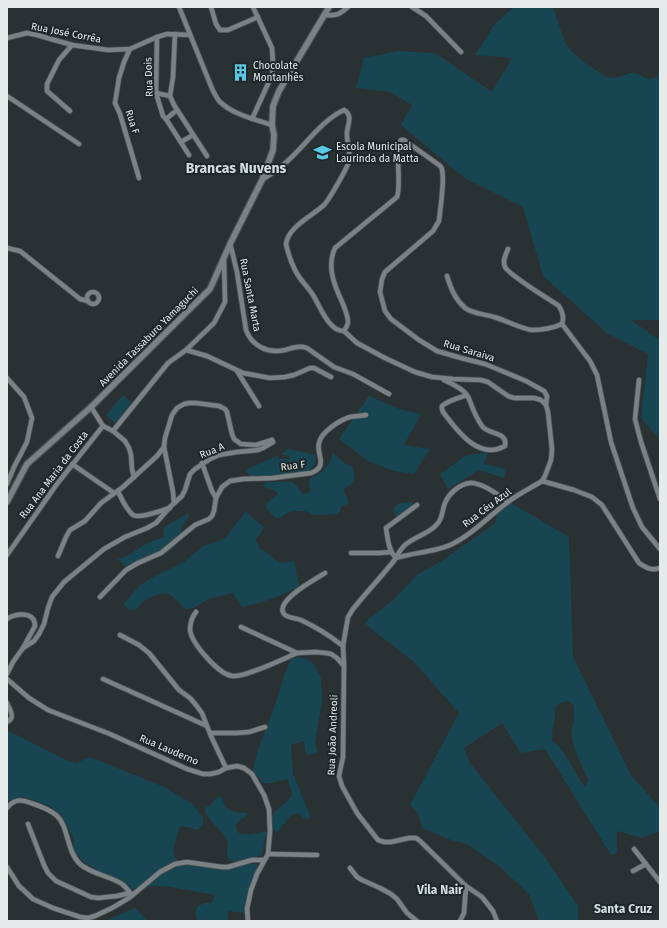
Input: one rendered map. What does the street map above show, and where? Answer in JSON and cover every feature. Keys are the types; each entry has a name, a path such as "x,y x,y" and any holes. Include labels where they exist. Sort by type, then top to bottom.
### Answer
{"street":[{"path":"179,7 213,91 219,101 231,110 252,119 272,125"},
{"path":"210,7 216,24 220,30 228,30 258,17"},
{"path":"252,119 272,75 273,63 272,48 253,7"},
{"name":"Avenida Tassaburo Yamaguchi","path":"7,502 27,464 91,407 210,289 230,243 262,180 273,150 273,106 279,91 329,7"},
{"path":"324,15 338,15 348,7"},
{"path":"412,7 426,16 462,52"},
{"name":"Rua José Corrêa","path":"7,38 27,33 37,34 72,45 108,50 130,49 167,34 190,35"},
{"path":"175,34 173,77 170,96 174,106 207,156"},
{"name":"Rua Dois","path":"158,37 156,93 163,116 189,155"},
{"path":"70,111 47,91 46,84 60,60 72,45"},
{"name":"Rua F","path":"130,49 119,78 115,103 120,114 139,178"},
{"path":"156,93 170,96"},
{"path":"7,96 79,144"},
{"path":"166,119 177,110"},
{"path":"262,180 283,165 321,126 338,112 344,110 347,112 349,114 350,121 347,132 350,160 325,205 298,225 289,234 286,240 295,271 313,295 324,316 337,330 344,330 357,343 384,358 415,372 432,377 481,380 488,382 508,396 514,398 534,398 541,400 546,405 548,412 552,449 551,460 542,481 592,497 602,505 639,563 646,568 653,570 660,568"},
{"path":"181,142 193,135"},
{"name":"Rua Saraiva","path":"344,330 347,327 348,322 347,314 332,278 331,267 333,252 335,248 397,197 399,187 398,150 399,142 404,140 442,168 443,172 439,221 433,231 385,272 382,279 380,292 386,311 391,319 419,340 437,351 485,364 526,381 544,391 547,396 546,405"},
{"name":"Rua Santa Marta","path":"230,243 237,272 246,330 249,337 260,348 267,351 283,350 302,346 334,367 353,374 389,394"},
{"path":"7,248 20,251 80,299 88,301"},
{"path":"447,276 451,289 457,300 467,309 530,329 541,330 557,327 562,324 564,318 559,306 514,276 505,268 504,262 508,249"},
{"path":"113,431 168,363 186,350 214,324 225,302 224,257"},
{"path":"562,324 590,361 597,375 611,442 633,508 642,526 660,549"},
{"path":"186,350 207,356 243,373 270,378 285,377 314,368 332,378"},
{"path":"237,371 259,406"},
{"path":"7,378 24,397 32,418 27,442 7,484"},
{"path":"441,378 461,389 467,395 483,428 504,438 506,442 505,446 491,450 479,448 462,436 442,409 442,406 450,400 467,395"},
{"path":"639,380 635,419 660,499"},
{"name":"Rua A","path":"23,648 34,641 39,634 44,624 52,597 64,582 104,549 125,537 156,523 182,496 190,474 195,469 219,455 263,448 273,442 272,440 256,445 241,444 234,439 225,409 219,406 189,403 177,408 172,415 165,438 164,447"},
{"path":"91,407 103,426 113,431 125,441 131,455 134,477"},
{"name":"Rua F","path":"100,597 126,570 161,553 195,525 209,519 212,516 216,498 222,487 230,481 273,478 317,471 321,460 319,443 328,430 345,419 366,415"},
{"name":"Rua Ana Maria da Costa","path":"7,555 57,484 103,426"},
{"path":"58,556 70,530 85,521 101,503 134,477 157,456 164,447"},
{"path":"164,447 174,504"},
{"path":"72,464 116,492 133,515 146,515 170,508"},
{"path":"202,464 216,498"},
{"name":"Rua Céu Azul","path":"396,558 456,543 508,502 542,481"},
{"name":"Rua João Andreoli","path":"497,921 493,911 482,897 466,886 416,838 391,842 378,840 357,813 342,786 339,776 343,757 343,646 348,617 396,558 404,545 431,530 438,524 442,517 445,503 452,492 463,485 471,483 479,484 499,495 508,502"},
{"path":"396,558 391,552 386,528 417,505"},
{"path":"351,553 391,552"},
{"path":"325,573 292,596 284,603 282,609 286,616 298,619 319,629 343,646"},
{"path":"196,612 192,619 190,630 196,644 213,664 225,673 232,676 242,676 297,654 315,652 331,654 344,666"},
{"path":"7,619 24,614 33,619 35,622 35,626 7,674"},
{"path":"241,627 297,654"},
{"path":"120,635 139,645 149,653 179,690 190,698 196,705 202,713 226,768"},
{"name":"Rua Lauderno","path":"7,679 29,698 48,710 110,734 187,768 204,774 219,772 226,768 237,766 244,768 252,774 264,795 269,809 270,831 268,854"},
{"path":"103,679 207,726"},
{"path":"7,703 12,714 9,721"},
{"path":"210,733 249,732 265,727"},
{"path":"7,808 17,800 25,800 44,807 57,815 63,823 72,853 80,864 89,870 121,884 131,894"},
{"path":"28,824 44,865 48,873 56,881 91,897 98,898 131,894"},
{"path":"634,849 660,882"},
{"path":"248,921 247,909 251,890 257,874 268,854 317,856"},
{"path":"7,867 19,886 33,899 53,908 80,917 88,918 112,908 160,872 175,864 187,862 228,867 252,860 264,860"},
{"path":"633,871 646,864"},
{"path":"350,868 357,877 392,894 407,913 417,921"},
{"path":"460,921 464,913 466,886"}],"shaded area":[{"path":"514,7 552,7 566,44 571,51 585,63 606,77 615,78 631,73 639,74 647,79 655,78 660,72 660,320 631,320 658,339 660,334 660,440 641,418 648,354 607,333 543,276 523,207 466,179 401,125 412,105 390,92 356,88 364,58 398,51 435,53 492,92 512,58 475,55 495,24"},
{"path":"123,395 132,403 115,423 106,415"},
{"path":"369,396 399,409 421,414 404,445 430,449 414,474 394,471 368,461 339,439"},
{"path":"288,449 316,455 315,464 308,471 256,481 245,470 277,456 278,459 290,459 290,456 281,454"},
{"path":"333,452 342,461 353,467 354,481 351,485 344,489 349,503 341,507 338,514 312,515 304,511 295,511 287,513 280,518 275,518 267,509 266,505 278,493 263,486 265,482 292,482 304,494 308,493 311,490 309,483 310,478 319,474 325,468 330,461"},
{"path":"488,452 484,464 506,469 504,478 479,470 448,489 440,474 465,456"},
{"path":"412,502 414,510 399,523 393,510 399,504"},
{"path":"511,503 569,537 573,657 632,777 660,807 660,831 642,838 617,831 617,853 611,855 545,749 521,753 502,723 464,748 470,763 547,860 578,906 578,921 539,921 529,894 500,867 467,844 451,840 422,828 418,813 410,805 459,713 415,663 364,623 394,599 418,574 440,562 490,527 496,522 497,514","holes":["568,701 574,706 574,722 571,733 575,750 588,780 585,787 562,750 552,740 555,708 560,703"]},
{"path":"246,511 264,527 256,540 259,548 279,563 294,561 299,586 271,599 242,607 233,593 208,599 194,608 185,609 173,597 166,593 150,598 143,602 137,609 128,610 124,603 140,585 184,562 203,546 226,537"},
{"path":"189,513 188,518 181,527 182,531 188,533 167,553 138,566 129,572 118,559 130,555 147,543 164,537 163,529 166,526"},
{"path":"299,657 307,659 314,664 321,678 322,702 315,743 318,753 306,755 304,741 291,745 293,774 311,818 304,819 299,813 291,815 277,833 271,827 271,818 275,811 287,802 292,795 288,779 271,783 263,783 253,770 257,753 277,699 284,675 291,659"},
{"path":"9,731 68,761 76,763 90,757 162,786 193,804 203,818 203,826 196,830 180,826 173,850 175,858 184,864 221,870 247,864 257,864 257,871 245,913 228,911 228,921 198,921 195,915 197,907 204,903 212,903 215,895 164,886 130,890 83,861 73,849 73,836 61,815 51,807 23,797 7,801 7,736"},
{"path":"218,796 222,798 226,807 232,811 248,813 236,824 236,829 239,833 246,835 267,831 262,855 242,861 231,861 228,858 227,840 205,811 206,807 210,806"},
{"path":"135,908 148,921 105,921"}],"place":[{"name":"Chocolate Montanhês","path":"240,72"},
{"name":"Escola Municipal Laurinda da Matta","path":"323,153"}],"district":[{"name":"Brancas Nuvens","path":"236,168"},
{"name":"Vila Nair","path":"440,890"},
{"name":"Santa Cruz","path":"623,909"}]}
